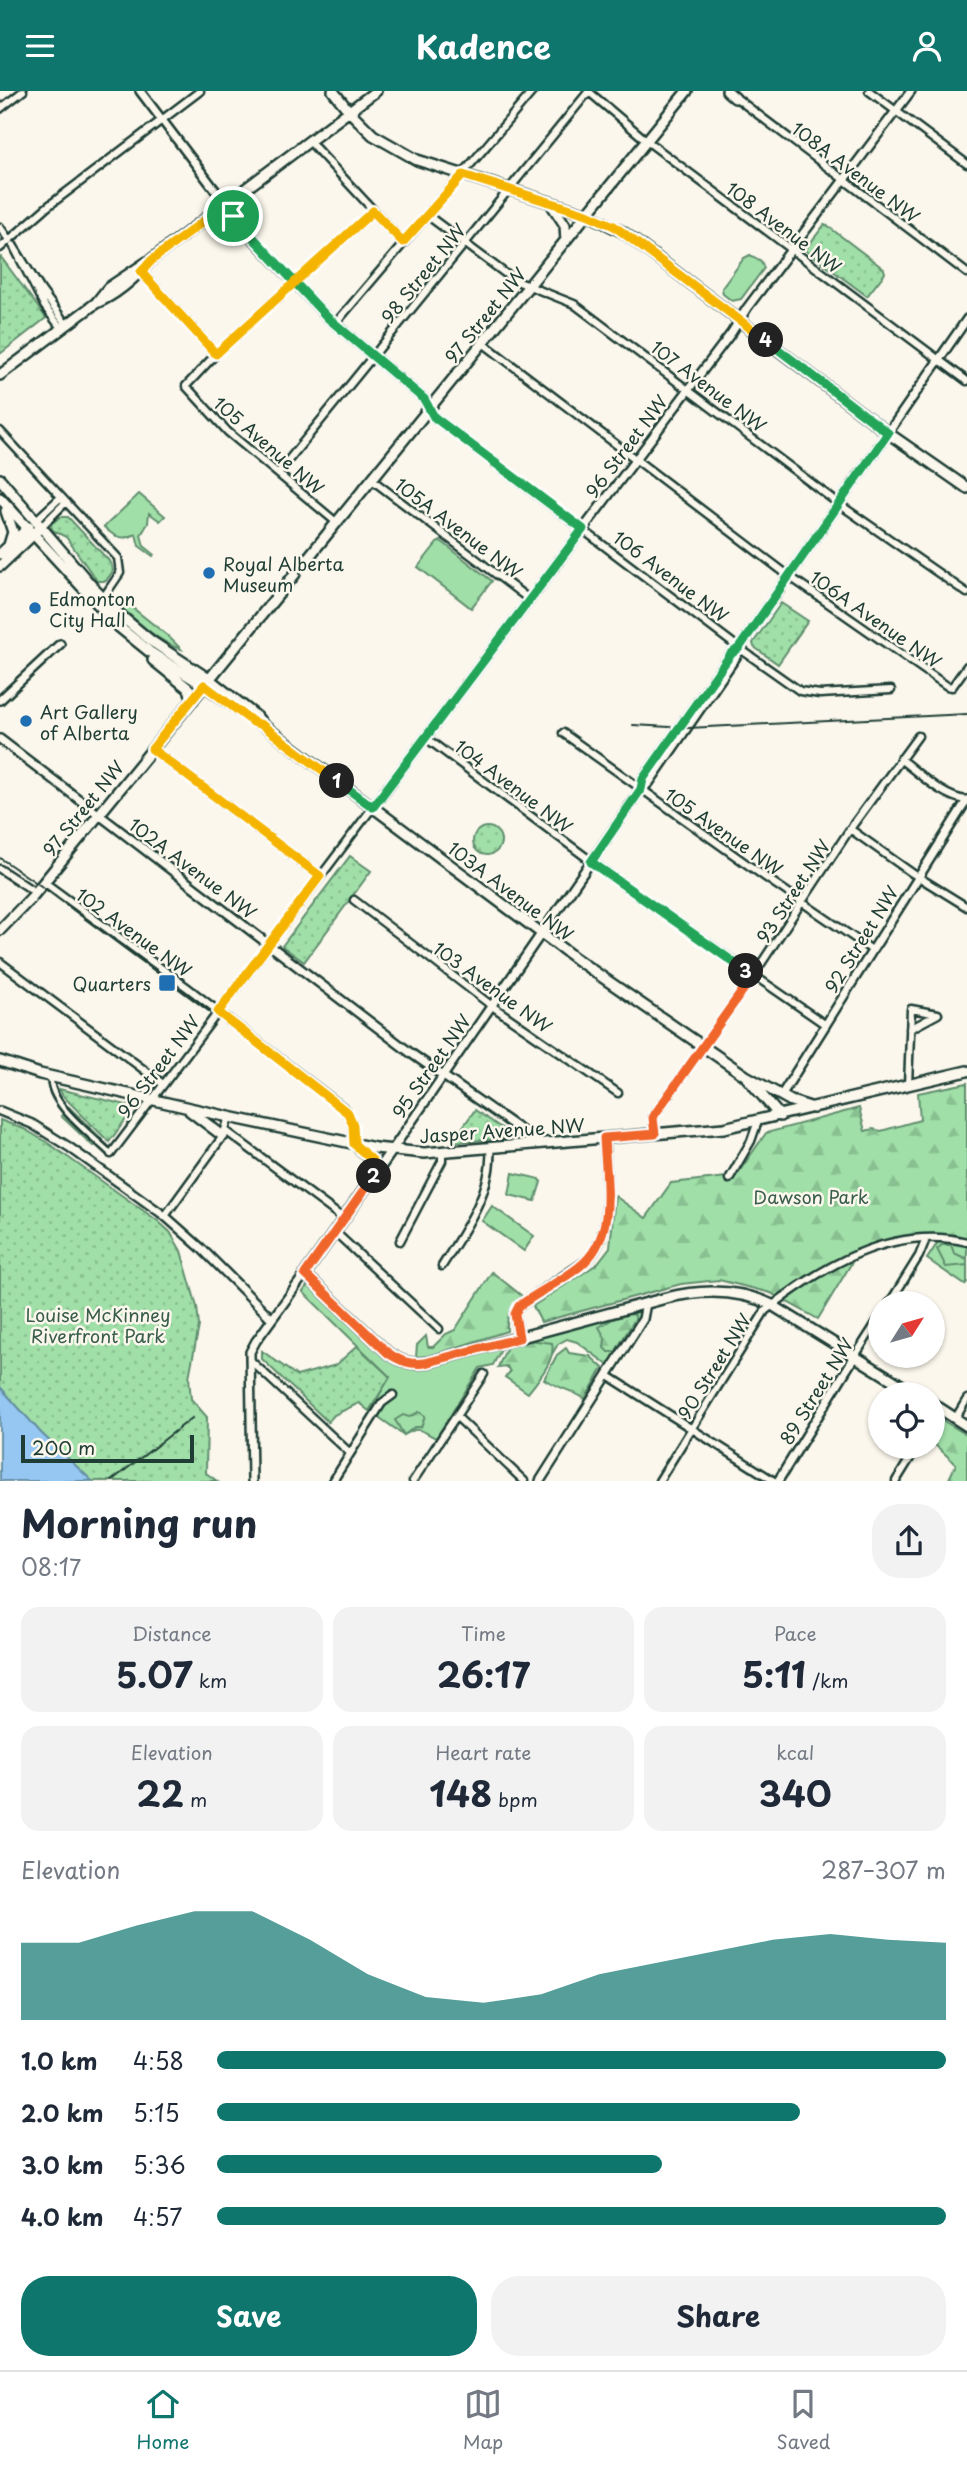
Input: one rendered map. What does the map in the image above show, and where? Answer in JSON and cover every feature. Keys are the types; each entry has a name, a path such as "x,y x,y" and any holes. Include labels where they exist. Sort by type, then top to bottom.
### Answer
{"main road":[{"path":"333,91 373,135 401,152 432,166 587,214 623,232 888,433 967,488"},
{"path":"0,375 96,303 104,291 152,260 376,91"},
{"name":"97 Street NW","path":"307,559 687,91"},
{"path":"727,91 734,95"},
{"path":"550,202 565,223 566,241"},
{"name":"103A Avenue NW","path":"1,481 118,627 150,652 207,682"},
{"path":"1,499 12,524 9,545"},
{"name":"103A Avenue NW","path":"1,499 100,602 257,717 262,725 541,934 746,1076 783,1096 813,1108"},
{"path":"0,566 38,524"},
{"path":"0,554 30,532"},
{"name":"97 Street NW","path":"0,930 36,892 295,574"},
{"path":"150,652 152,659 189,689 192,700"},
{"name":"Jasper Avenue NW","path":"0,1061 51,1076 229,1117 354,1144 424,1153 724,1128 967,1071"},
{"name":"103A Avenue NW","path":"746,1076 780,1116"},
{"path":"763,1096 776,1103 783,1096"},
{"path":"183,1106 225,1133"},
{"path":"354,1144 372,1160 375,1174"},
{"name":"95 Street NW","path":"305,1274 392,1150"},
{"path":"305,1274 388,1353 410,1364 425,1363 682,1294 720,1292 755,1298 772,1305 896,1382"},
{"path":"945,1412 967,1426"}],"street":[{"path":"0,109 23,91"},
{"name":"106 Avenue NW","path":"140,91 225,205 295,283 335,324 424,399 434,417 739,648 800,691 820,694 891,690"},
{"path":"0,248 8,239 200,91"},
{"path":"335,324 533,91"},
{"name":"108 Avenue NW","path":"588,91 646,141 967,381"},
{"name":"98 Street NW","path":"278,473 588,91"},
{"path":"869,91 967,164"},
{"name":"96 Street NW","path":"111,1154 636,460 911,91"},
{"name":"108A Avenue NW","path":"734,95 967,274"},
{"path":"309,141 403,242"},
{"path":"139,269 216,354 373,211"},
{"name":"107 Avenue NW","path":"427,215 514,280 574,304 839,504 967,593"},
{"path":"0,227 64,326"},
{"name":"95 Street NW","path":"392,1150 641,789 643,779 731,654 739,648 967,319"},
{"name":"106A Avenue NW","path":"483,344 789,576 952,688 967,666"},
{"name":"105 Avenue NW","path":"216,354 186,386 228,432 336,522"},
{"path":"0,431 116,555 120,573 100,602"},
{"name":"105A Avenue NW","path":"371,479 530,600"},
{"path":"38,524 64,500"},
{"path":"0,700 60,644"},
{"name":"105 Avenue NW","path":"562,733 872,950"},
{"name":"93 Street NW","path":"655,1134 655,1114 803,904 850,829 918,736"},
{"name":"104 Avenue NW","path":"426,738 591,862 826,1025"},
{"name":"102A Avenue NW","path":"0,739 443,1077 539,1143"},
{"path":"152,749 320,876"},
{"path":"900,759 958,799 967,800"},
{"name":"92 Street NW","path":"783,1096 967,800"},
{"path":"850,829 918,877 967,907"},
{"path":"0,869 36,892"},
{"name":"102 Avenue NW","path":"44,882 344,1108 352,1121 354,1144"},
{"name":"103 Avenue NW","path":"354,900 492,1006 618,1093"},
{"path":"0,962 163,1084"},
{"path":"908,1085 910,1029 911,1009 937,1014 910,1029"},
{"path":"51,1076 51,1088 59,1102 111,1154"},
{"path":"0,1111 32,1124 69,1147 165,1216 272,1319"},
{"path":"165,1216 225,1133 229,1117"},
{"path":"729,1179 751,1142 758,1121"},
{"path":"225,1133 344,1219"},
{"path":"519,1338 515,1314 519,1306 579,1267 598,1247 606,1223 604,1138"},
{"path":"442,1266 478,1206 491,1162 491,1148"},
{"path":"400,1241 442,1161 442,1152"},
{"path":"335,1232 439,1329"},
{"path":"897,1291 919,1256 926,1239"},
{"name":"90 Street NW","path":"659,1481 765,1311 772,1305 827,1267 860,1251 882,1244 926,1239 967,1242"},
{"name":"95 Street NW","path":"250,1360 251,1347 305,1274"},
{"path":"540,1481 643,1319 646,1303"},
{"name":"89 Street NW","path":"776,1481 868,1336"},
{"path":"250,1360 350,1453"},
{"path":"250,1360 252,1481"},
{"path":"413,1481 484,1374"},
{"path":"607,1375 776,1481"},
{"path":"333,1481 382,1403 393,1395"},
{"path":"955,1419 967,1399"},
{"path":"456,1416 524,1481"},
{"path":"896,1481 910,1459"}],"green space":[{"path":"825,224 884,269 885,273 867,296 805,250"},
{"path":"750,255 761,261 764,268 741,299 732,301 723,294 722,288 744,258"},
{"path":"0,258 46,318 0,354"},
{"path":"139,494 165,516 160,521 149,513 148,523 141,535 144,546 153,556 139,546 136,534 119,537 104,527"},
{"path":"60,517 68,517 111,563 113,571 106,581 97,581 66,537 52,530 51,524"},
{"path":"441,541 492,581 471,608 418,567"},
{"path":"119,597 181,649 164,642 138,623 115,602"},
{"path":"781,603 808,621 778,664 754,647 753,643"},
{"path":"487,827 497,831 501,841 497,851 487,855 477,851 473,841 477,831"},
{"path":"350,856 371,871 304,962 282,946"},
{"name":"Dawson Park","path":"967,1083 967,1238 928,1235 880,1241 860,1249 818,1319 771,1293 719,1280 681,1284 541,1322 533,1306 597,1264 610,1247 615,1196 646,1218 671,1183 736,1176 766,1133 859,1108 865,1131 881,1131 920,1120 918,1093"},
{"path":"59,1089 135,1107 109,1142"},
{"path":"69,1107 101,1138 93,1146 61,1116"},
{"path":"475,1110 516,1138 452,1142"},
{"name":"Louise McKinney Riverfront Park","path":"0,1120 45,1141 170,1232 181,1251 197,1307 199,1326 189,1377 191,1399 207,1417 206,1473 217,1481 92,1481 41,1433 0,1387"},
{"path":"513,1173 540,1179 535,1201 509,1195"},
{"path":"492,1206 534,1236 524,1251 482,1221"},
{"path":"938,1242 967,1244 965,1285 927,1259"},
{"path":"942,1245 951,1245 954,1253 967,1259 967,1265 946,1267 937,1249"},
{"path":"492,1272 522,1296 510,1312 507,1331 430,1356 416,1357 417,1345 426,1336 428,1347 433,1347 446,1334 455,1330"},
{"path":"308,1285 314,1287 390,1359 410,1368 421,1368 503,1346 493,1365 480,1368 436,1438 417,1430 404,1435 370,1411 390,1377 303,1292"},
{"path":"638,1309 641,1313 608,1365 577,1342 567,1339 558,1344 534,1385 501,1364 512,1344"},
{"path":"628,1314 635,1315 635,1319 615,1352 608,1352 604,1348 605,1338 599,1327"},
{"path":"529,1340 552,1343 553,1349 545,1370 528,1393 505,1377 510,1372 507,1366 498,1367 507,1347"},
{"path":"357,1346 390,1377 369,1411 359,1403 334,1415 328,1422 262,1359 262,1351 297,1376 336,1365"},
{"path":"566,1348 569,1353 590,1356 603,1368 585,1399 544,1379 557,1355"},
{"path":"419,1412 425,1416 421,1427 415,1427 404,1435 395,1420 403,1415 409,1417"},
{"path":"945,1422 967,1435 967,1481 948,1481 956,1464 945,1454"}],"water":[{"path":"0,1387 41,1433 92,1481 0,1481"}],"tunnel":[{"path":"295,574 307,559"}],"tram line":[{"path":"633,725 688,728 967,714"},
{"path":"0,858 293,1074"},
{"path":"111,1481 192,1418"}],"place":[{"name":"Royal Alberta Museum","path":"209,573"},
{"name":"Edmonton City Hall","path":"35,608"},
{"name":"Art Gallery of Alberta","path":"26,721"},
{"name":"Quarters","path":"167,983"}],"route":[{"path":"233,216 225,205 152,260 141,272 216,354 295,283 373,211 403,242 463,175 587,214 614,226 888,433 739,648 731,654 643,779 641,789 591,862 753,976 655,1114 655,1134 604,1138 606,1223 603,1237 594,1253 579,1267 519,1306 515,1314 519,1338 425,1363 410,1364 388,1353 305,1274 375,1174 369,1155 354,1144 353,1125 348,1113 218,1012 320,876 152,749 204,685 373,807 583,529 434,417 424,399 328,318 295,283 250,236 233,216"}]}
